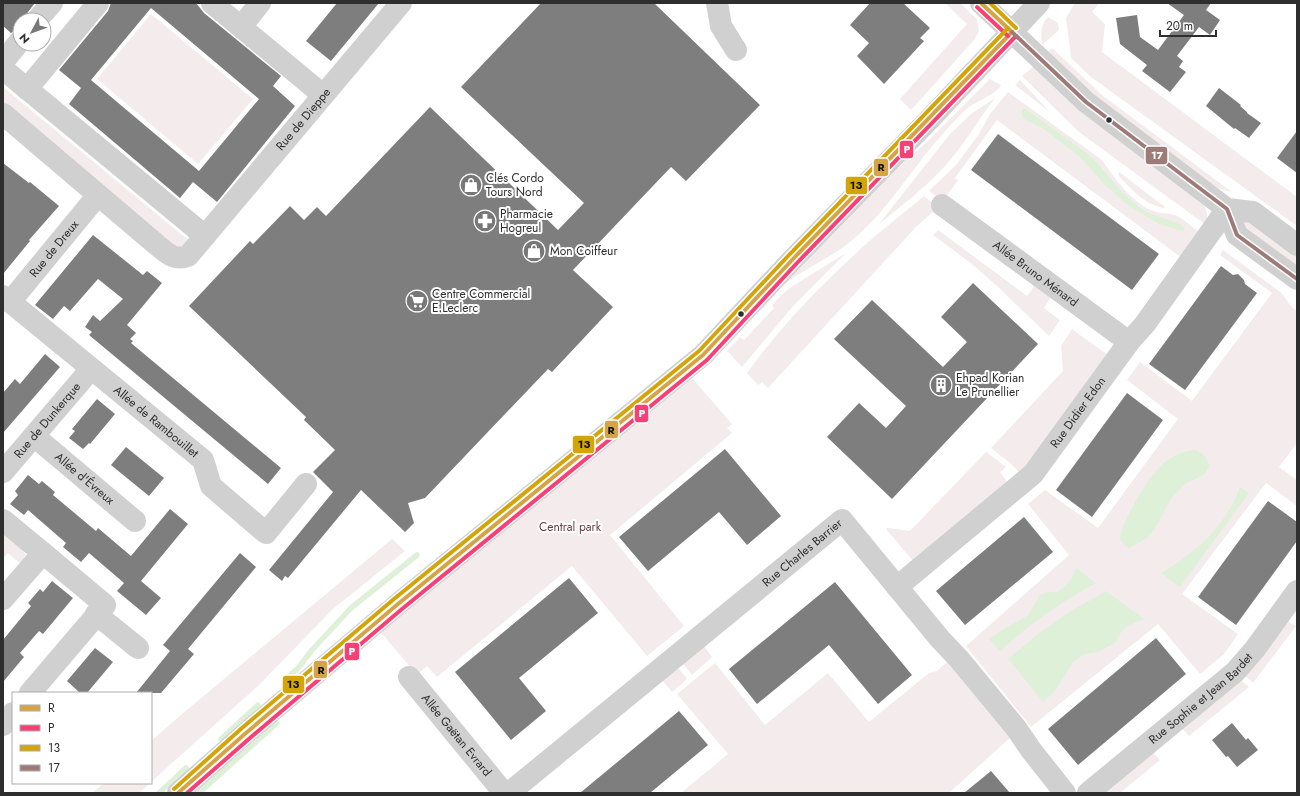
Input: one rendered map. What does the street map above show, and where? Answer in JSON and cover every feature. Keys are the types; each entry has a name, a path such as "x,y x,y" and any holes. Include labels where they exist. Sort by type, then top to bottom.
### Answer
{"street":[{"path":"45,12 52,3"},
{"path":"28,89 98,3"},
{"path":"212,3 323,95"},
{"path":"241,27 260,3"},
{"name":"Rue de Dieppe","path":"3,114 170,255 180,259 188,256 401,3"},
{"path":"717,3 721,26 736,50"},
{"path":"981,3 1086,102 1227,209 1253,212 1297,245"},
{"path":"178,793 398,604 704,355 793,259 1039,3"},
{"path":"3,62 12,51"},
{"path":"3,69 205,236"},
{"name":"Rue de Dreux","path":"6,299 98,195"},
{"name":"Allée Bruno Ménard","path":"942,205 1129,342"},
{"path":"1227,209 1237,235 1297,279"},
{"name":"Rue Didier Edon","path":"897,587 1033,474 1227,209"},
{"name":"Allée de Rambouillet","path":"6,299 203,460 212,486 266,533 306,484"},
{"name":"Rue de Dunkerque","path":"3,472 91,369"},
{"name":"Allée d'Évreux","path":"34,436 135,521"},
{"path":"3,520 105,604 31,692"},
{"name":"Rue Charles Barrier","path":"509,793 842,520 1016,728 1031,750 1065,793"},
{"path":"3,599 43,553"},
{"name":"Rue Sophie et Jean Bardet","path":"1088,793 1235,672 1255,649 1297,591"},
{"path":"96,614 138,648"},
{"name":"Allée Gaëtan Evrard","path":"409,677 504,793"},
{"path":"3,725 12,715"}],"green space":[{"path":"945,3 960,3 977,19 979,31 974,40 911,110 900,99 967,24"},
{"path":"1075,3 1099,3 1092,12 1105,24 1102,52 1297,197 1297,226 1091,77 1071,58 1066,18"},
{"path":"151,14 253,99 198,164 97,79"},
{"path":"1048,17 1058,23 1059,30 1042,45 1042,26"},
{"path":"1052,48 1102,95 1232,192 1213,187 1097,101 1047,53"},
{"path":"1033,67 1039,70 1203,204 1207,214 1206,225 1079,132 1022,76"},
{"path":"990,79 1001,85 1000,87 969,107 957,118 929,150 890,201 869,225 840,250 783,285 879,183 927,142"},
{"path":"1020,80 1050,112 1015,85"},
{"path":"3,87 187,239 188,245 177,250 3,105"},
{"path":"1008,92 1102,160 1122,187 1134,199 1148,209 1178,216 1200,233 1182,258 997,120 955,178 958,180 943,201 929,191 956,165 979,134 990,114"},
{"path":"995,98 958,151 937,175 879,224 950,134 971,114"},
{"path":"1119,172 1165,207 1157,206 1144,200 1119,176"},
{"path":"924,196 937,207 935,210 916,227 768,388 762,382 758,385 747,373 784,326 854,255 879,232"},
{"path":"1245,220 1297,253 1297,272 1241,224"},
{"path":"938,230 1027,296 1036,284 1052,296 1044,308 1060,320 1049,336 972,264 933,235"},
{"path":"1223,250 1280,292 1297,311 1297,443 1279,467 1297,480 1297,506 1266,483 1182,594 1238,634 1224,654 1200,674 1158,624 1031,727 966,646 1069,555 1028,504 1045,490 1098,528 1178,419 1127,380 1140,362 1192,401 1272,293 1220,255"},
{"path":"846,253 794,305 742,367 727,351 740,337 744,340 774,308 772,305 787,290"},
{"path":"1072,329 1109,356 1028,466 1020,473 991,448 1063,371 1061,346"},
{"name":"Central park","path":"692,378 732,424 727,428 732,433 610,535 684,626 647,656 572,566 437,677 427,666 417,675 379,630"},
{"path":"986,452 1006,467 1000,472 1008,483 913,561 886,529 910,531"},
{"path":"3,532 22,547 25,555 22,565 8,553 3,559"},
{"path":"392,539 405,551 333,609 259,685 152,781 152,740"},
{"path":"1285,619 1296,626 1253,683 1243,674"},
{"path":"704,646 712,657 692,675 680,660"},
{"path":"948,661 1011,737 949,793 681,793 728,754 677,694 715,663 765,725 828,673 869,722 929,673 937,671"},
{"path":"675,664 687,679 672,692 662,680"},
{"path":"1239,679 1249,687 1189,736 1181,727"},
{"path":"1152,751 1160,760 1120,793 1103,793"},
{"path":"103,784 149,784 139,793 92,793"}],"shaded area":[{"path":"1023,109 1026,109 1092,157 1121,191 1139,207 1149,213 1180,224 1184,230 1182,231 1159,224 1129,206 1106,186 1080,157 1044,129 1024,119 1021,114"},
{"path":"1195,450 1203,454 1206,458 1209,467 1204,475 1186,483 1172,497 1155,528 1147,538 1129,548 1123,544 1120,539 1124,524 1135,502 1152,475 1166,461 1184,452"},
{"path":"1240,487 1249,493 1180,587 1161,573 1198,547 1208,537 1227,514"},
{"path":"1076,568 1096,583 1046,614 1000,651 989,639 1028,615 1040,595 1047,592 1057,592 1064,587 1071,579"},
{"path":"1106,591 1144,619 1127,626 1113,644 1098,652 1085,654 1073,662 1055,691 1043,702 1008,659 1039,633 1069,612"}],"building":[{"path":"3,3 35,3 28,12 12,12 11,33 3,26"},
{"path":"111,3 196,3 204,13 281,76 273,86 295,106 217,202 193,182 180,198 69,104 81,88 59,70 108,11","holes":["151,8 259,99 199,171 91,80"]},
{"path":"337,3 379,3 331,61 306,41"},
{"path":"541,3 654,3 760,105 686,181 671,167 573,270 613,307 552,372 548,369 425,498 408,503 414,523 405,532 361,490 288,578 285,576 282,581 269,570 333,492 313,472 335,450 304,420 306,417 189,306 250,241 253,244 290,206 304,220 317,207 326,216 430,107 558,230 584,203 461,87"},
{"path":"870,3 903,3 930,28 920,38 924,41 884,84 857,56 869,43 850,25"},
{"path":"1167,3 1211,3 1206,10 1220,20 1210,35 1199,27 1177,56 1183,61 1179,67 1186,72 1170,92 1142,71 1147,65 1120,44 1116,18 1137,15 1140,37 1158,50 1184,15"},
{"path":"1219,88 1241,105 1240,106 1247,113 1261,123 1249,138 1235,128 1234,129 1206,106"},
{"path":"1297,131 1297,173 1277,158"},
{"path":"998,134 1159,254 1132,290 971,170"},
{"path":"3,163 29,183 30,182 59,206 29,240 30,241 3,274"},
{"path":"93,235 143,275 147,271 162,283 127,325 136,333 130,339 133,341 131,343 281,468 268,484 89,335 92,332 85,327 93,315 100,321 123,299 98,279 70,311 64,306 53,319 35,305"},
{"path":"1221,266 1233,275 1238,274 1244,280 1245,284 1257,293 1185,390 1149,364"},
{"name":"Ehpad Korian Le Prunellier","path":"973,283 1038,344 892,499 827,437 859,403 886,428 906,406 834,339 872,300 943,367 967,342 941,317"},
{"path":"45,354 60,367 3,433 3,393 15,379 20,384"},
{"path":"1127,393 1163,420 1092,517 1056,490"},
{"path":"97,399 115,414 90,444 89,443 83,449 69,438 75,431 72,429"},
{"path":"126,447 164,478 149,496 111,465"},
{"path":"725,449 781,516 747,545 719,512 648,571 619,537"},
{"path":"28,475 39,484 42,481 55,492 53,495 96,531 98,528 131,556 170,509 188,524 141,581 161,598 146,615 117,591 124,583 89,553 81,562 63,547 66,543 28,510 24,515 10,504 18,495 15,491"},
{"path":"1268,501 1297,522 1297,541 1236,625 1198,597"},
{"path":"1024,517 1053,552 965,625 936,591"},
{"path":"240,553 256,567 188,649 194,654 161,693 137,692 170,651 163,645"},
{"path":"569,578 598,613 519,678 546,711 511,740 455,672"},
{"path":"52,581 73,598 43,634 39,631 20,653 24,657 3,682 3,640 31,606 28,603 40,589 43,592"},
{"path":"835,582 912,675 878,704 829,645 757,704 729,669"},
{"path":"1156,638 1186,674 1078,765 1048,729"},
{"path":"95,648 113,662 88,692 79,692 67,681"},
{"path":"679,711 708,745 650,793 580,793"},
{"path":"1232,723 1246,740 1248,738 1258,750 1237,767 1228,756 1226,757 1212,740"},
{"path":"991,771 1010,793 964,793"}],"waterway":[{"path":"284,681 299,667 312,650 351,608 417,555"},
{"path":"221,739 258,705"},
{"path":"199,793 277,723"},
{"path":"159,793 186,768"}],"transit line":[{"name":"R","path":"981,3 1012,32"},
{"name":"13","path":"990,3 1016,28"},
{"name":"P","path":"977,7 1008,36"},
{"name":"13","path":"174,789 242,728 394,599 699,351 789,255 1008,28"},
{"name":"R","path":"178,793 398,604 703,355 793,259 1012,32"},
{"name":"17","path":"1012,32 1086,102 1227,209 1237,235 1297,279"},
{"name":"P","path":"187,793 402,609 707,360 797,263 1016,36"}],"place":[{"name":"Clés Cordo Tours Nord","path":"471,185"},
{"name":"Pharmacie Hogreul","path":"485,221"},
{"name":"Mon Coiffeur","path":"534,251"},
{"name":"Centre Commercial E.Leclerc","path":"417,301"},
{"name":"Ehpad Korian Le Prunellier","path":"941,385"}]}
